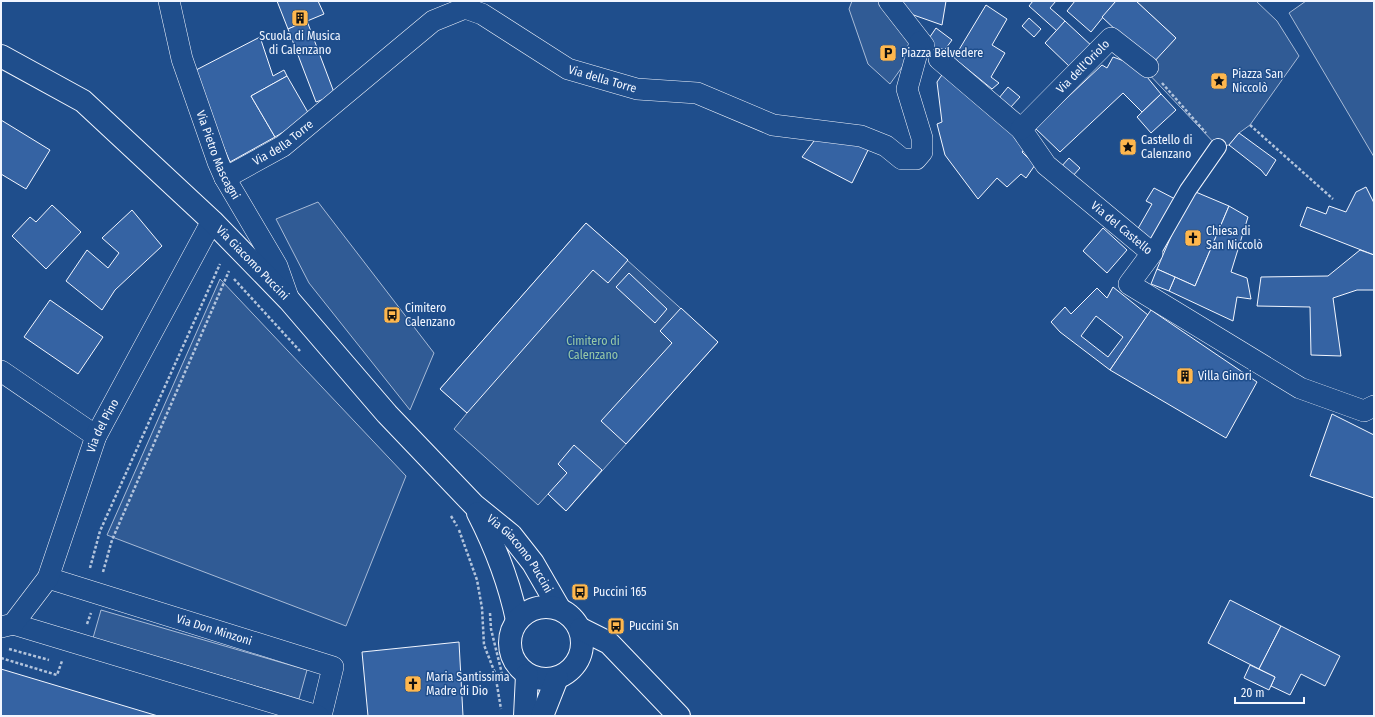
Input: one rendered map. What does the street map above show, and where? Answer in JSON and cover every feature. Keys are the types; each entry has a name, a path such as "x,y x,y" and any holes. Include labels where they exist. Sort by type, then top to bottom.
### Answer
{"street":[{"name":"Via Pietro Mascagni","path":"169,1 182,59 218,162 225,178 278,266 289,300"},
{"name":"Via del Castello","path":"889,1 928,49 1021,129 1046,165 1152,253 1129,284 1300,388 1371,412"},
{"name":"Via della Torre","path":"225,178 283,146 433,21 465,8 482,14 568,69 637,89 697,94 773,125 861,136 886,146 902,159 916,159 922,152 922,138 907,89 928,49"},
{"name":"Via dell'Oriolo","path":"1021,129 1112,38 1148,67"},
{"name":"Via Giacomo Puccini","path":"1,56 83,101 212,221 289,300 387,414 474,505 511,535 532,563 559,608"},
{"path":"1152,253 1188,190 1218,147"},
{"name":"Via del Pino","path":"7,626 48,578 96,436 212,221"},
{"path":"1,371 96,436"},
{"name":"Via Giacomo Puccini","path":"474,505 492,540 510,589 517,620 529,610 544,606 559,608 572,616 581,629 609,643 633,666 679,716"},
{"name":"Via Don Minzoni","path":"7,626 75,642 319,716 333,667 48,578"},
{"path":"517,620 511,634 510,650 516,664 527,675 542,680 557,678 570,671 580,659 583,644 581,629"},
{"path":"580,659 601,656 633,666"},
{"path":"525,716 527,675"},
{"path":"542,716 557,678"}],"path":[{"path":"1148,67 1218,147"},
{"path":"1250,125 1334,199"},
{"path":"90,592 100,531 219,263 303,353"},
{"path":"1,658 57,675 61,664 75,642 90,592 232,266"},
{"path":"447,509 459,530 477,580 482,608 484,645 495,673 502,712"},
{"path":"490,609 491,629 504,682"},
{"path":"1,647 75,668 75,642"}],"shaded area":[{"name":"Piazza Belvedere","path":"852,1 889,1 920,42 890,84 868,64 849,9"},
{"name":"Piazza San Niccolò","path":"1136,1 1256,1 1277,21 1299,56 1250,125 1239,133 1229,145 1218,147 1145,70 1176,38"},
{"path":"1306,1 1374,1 1374,157 1289,13"},
{"path":"318,202 434,353 410,410 309,283 276,219"},
{"name":"Cimitero di Calenzano","path":"586,223 718,342 566,511 548,494 538,505 454,429 467,413 440,389"},
{"path":"220,279 406,476 346,626 107,535"},
{"path":"101,610 307,670 299,699 93,638"}],"building":[{"name":"Scuola di Musica di Calenzano","path":"277,1 318,1 324,14 288,29"},
{"path":"897,1 946,1 942,25 905,12"},
{"path":"1033,1 1056,1 1050,8 1065,21 1057,31 1029,6"},
{"path":"1075,1 1116,1 1091,32 1067,11"},
{"path":"1116,1 1136,1 1176,38 1152,64 1102,17"},
{"path":"986,5 1007,19 992,45 1005,53 991,77 999,83 992,89 954,58"},
{"path":"1029,18 1041,29 1034,37 1022,26"},
{"path":"307,21 335,95 316,102 288,29"},
{"path":"1065,21 1094,48 1071,68 1045,43"},
{"path":"936,28 952,40 935,63 921,50"},
{"path":"260,37 273,76 284,70 287,76 251,96 275,137 230,162 210,115 196,70"},
{"path":"1113,57 1138,66 1161,94 1142,112 1123,93 1060,152 1035,128 1102,65 1107,68"},
{"path":"946,69 1028,145 1022,152 1035,165 1026,178 1021,174 1007,187 997,178 978,199 945,155 937,124 942,122 937,82"},
{"path":"287,76 310,116 275,137 251,96"},
{"path":"1008,87 1020,97 1010,108 999,98"},
{"path":"1161,94 1176,110 1151,133 1137,117"},
{"path":"1,120 50,150 26,189 1,174"},
{"path":"820,133 870,146 852,183 802,157"},
{"path":"1239,133 1276,160 1266,176 1261,170 1229,145"},
{"path":"1069,158 1080,168 1071,178 1060,168"},
{"path":"1366,187 1374,203 1374,255 1300,226 1307,207 1326,214 1329,206 1346,212 1356,192"},
{"path":"1154,188 1177,200 1153,243 1136,232 1152,204 1146,201"},
{"name":"Chiesa di San Niccolò","path":"1191,190 1229,206 1195,286 1157,269"},
{"path":"52,205 81,232 46,269 12,236 30,217 36,222"},
{"path":"1229,206 1248,217 1231,272 1247,278 1251,299 1237,297 1233,321 1169,291 1175,277 1195,286"},
{"path":"132,210 162,246 115,290 102,310 66,281 87,250 108,268 119,253 102,238"},
{"path":"586,223 628,260 608,283 593,270 467,413 440,389"},
{"path":"1103,228 1127,250 1107,273 1083,251"},
{"path":"1360,250 1374,255 1374,290 1357,290 1333,298 1341,356 1311,355 1310,307 1257,306 1261,277 1328,276"},
{"path":"1157,269 1175,277 1169,291 1151,284"},
{"path":"629,273 667,309 655,323 616,287"},
{"path":"1113,287 1148,315 1110,370 1060,332 1051,322 1065,307 1071,314 1097,288 1107,298","holes":["1096,316 1123,337 1108,357 1081,336"]},
{"path":"50,300 103,337 78,374 24,337"},
{"path":"681,308 718,342 626,444 601,421 672,343 660,331"},
{"name":"Villa Ginori","path":"1151,310 1257,382 1226,438 1110,370"},
{"path":"1332,414 1374,435 1374,498 1310,476"},
{"path":"574,445 602,470 566,511 548,494 567,473 558,464"},
{"path":"1230,600 1281,626 1259,669 1208,643"},
{"path":"1281,626 1340,656 1325,686 1301,674 1290,695 1271,686 1275,677 1259,669"},
{"name":"Maria Santissima Madre di Dio","path":"459,642 463,716 368,716 362,652"},
{"path":"1250,665 1275,677 1269,690 1244,678"},
{"path":"1,669 158,716 1,716"}],"place":[{"name":"Scuola di Musica di Calenzano","path":"300,18"},
{"name":"Piazza Belvedere","path":"888,53"},
{"name":"Piazza San Niccolò","path":"1219,81"},
{"name":"Castello di Calenzano","path":"1128,147"},
{"name":"Chiesa di San Niccolò","path":"1193,238"},
{"name":"Cimitero Calenzano","path":"392,315"},
{"name":"Villa Ginori","path":"1185,376"},
{"name":"Puccini 165","path":"580,592"},
{"name":"Puccini Sn","path":"616,626"},
{"name":"Maria Santissima Madre di Dio","path":"413,684"}]}
